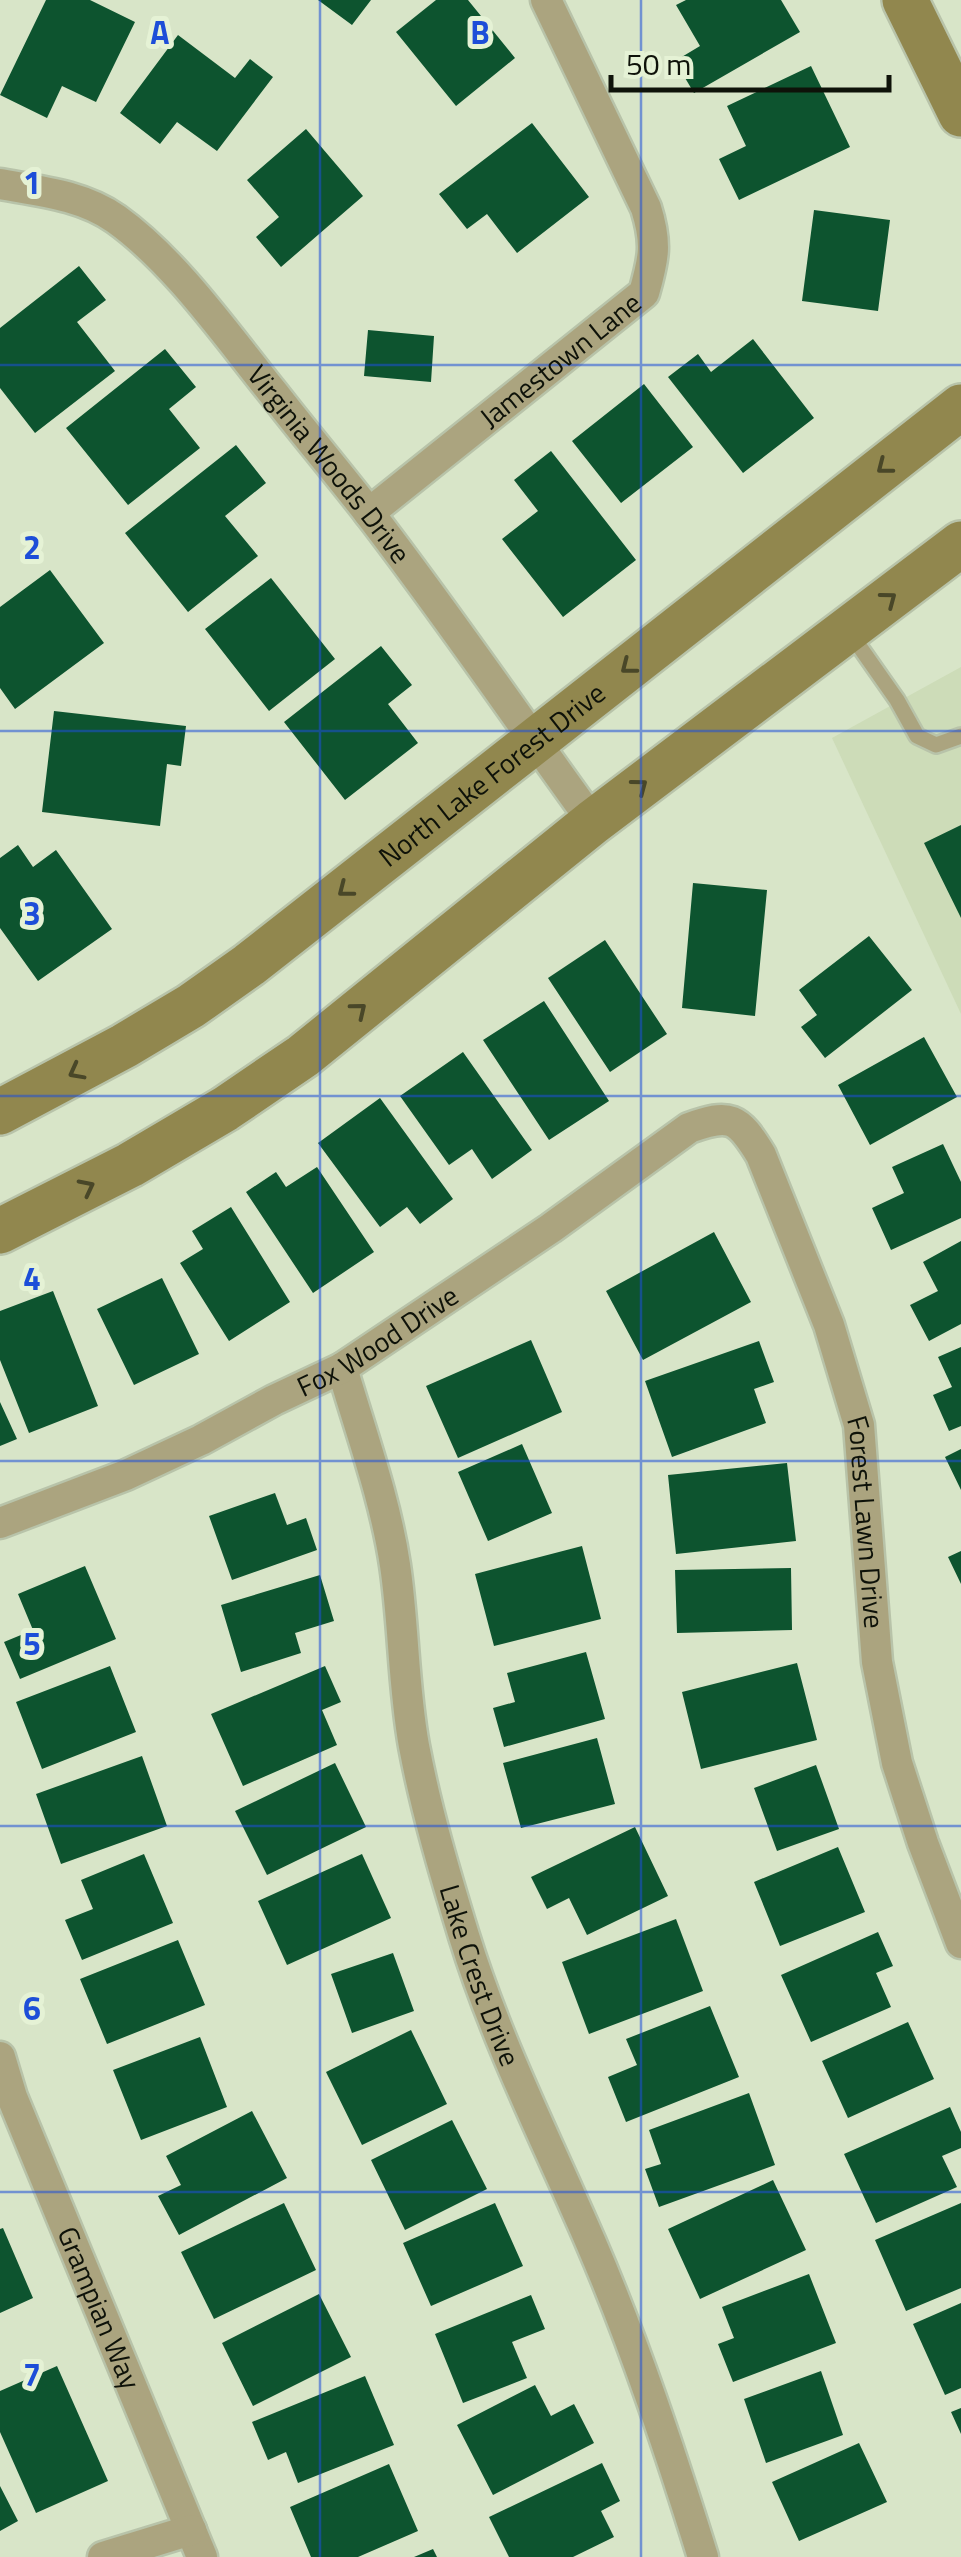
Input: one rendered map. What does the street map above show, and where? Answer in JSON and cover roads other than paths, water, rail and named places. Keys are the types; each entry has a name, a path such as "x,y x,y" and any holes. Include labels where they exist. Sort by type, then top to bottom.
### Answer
{"main road":[{"path":"906,0 961,114"},
{"name":"North Lake Forest Drive","path":"0,1112 124,1046 249,966 961,408"},
{"path":"0,1231 130,1165 225,1109 303,1056 593,822 961,544"}],"street":[{"name":"Jamestown Lane","path":"369,513 644,293 654,258 653,230 646,208 546,0"},
{"name":"Virginia Woods Drive","path":"0,184 59,194 114,217 146,244 194,295 369,513 593,822"},
{"name":"Fox Wood Drive","path":"0,1522 126,1476 342,1368 551,1228 689,1128 713,1120 730,1120"},
{"name":"Forest Lawn Drive","path":"730,1120 748,1134 760,1154 828,1325 859,1424 877,1662 897,1763 961,1942"},
{"name":"Lake Crest Drive","path":"342,1368 380,1494 395,1564 414,1746 465,1940 510,2063 592,2246 661,2423 703,2557"},
{"name":"Grampian Way","path":"0,2057 6,2100 196,2544"},
{"path":"103,2557 196,2544"}],"lane":[{"path":"848,630 917,736 936,745 961,736"}]}
